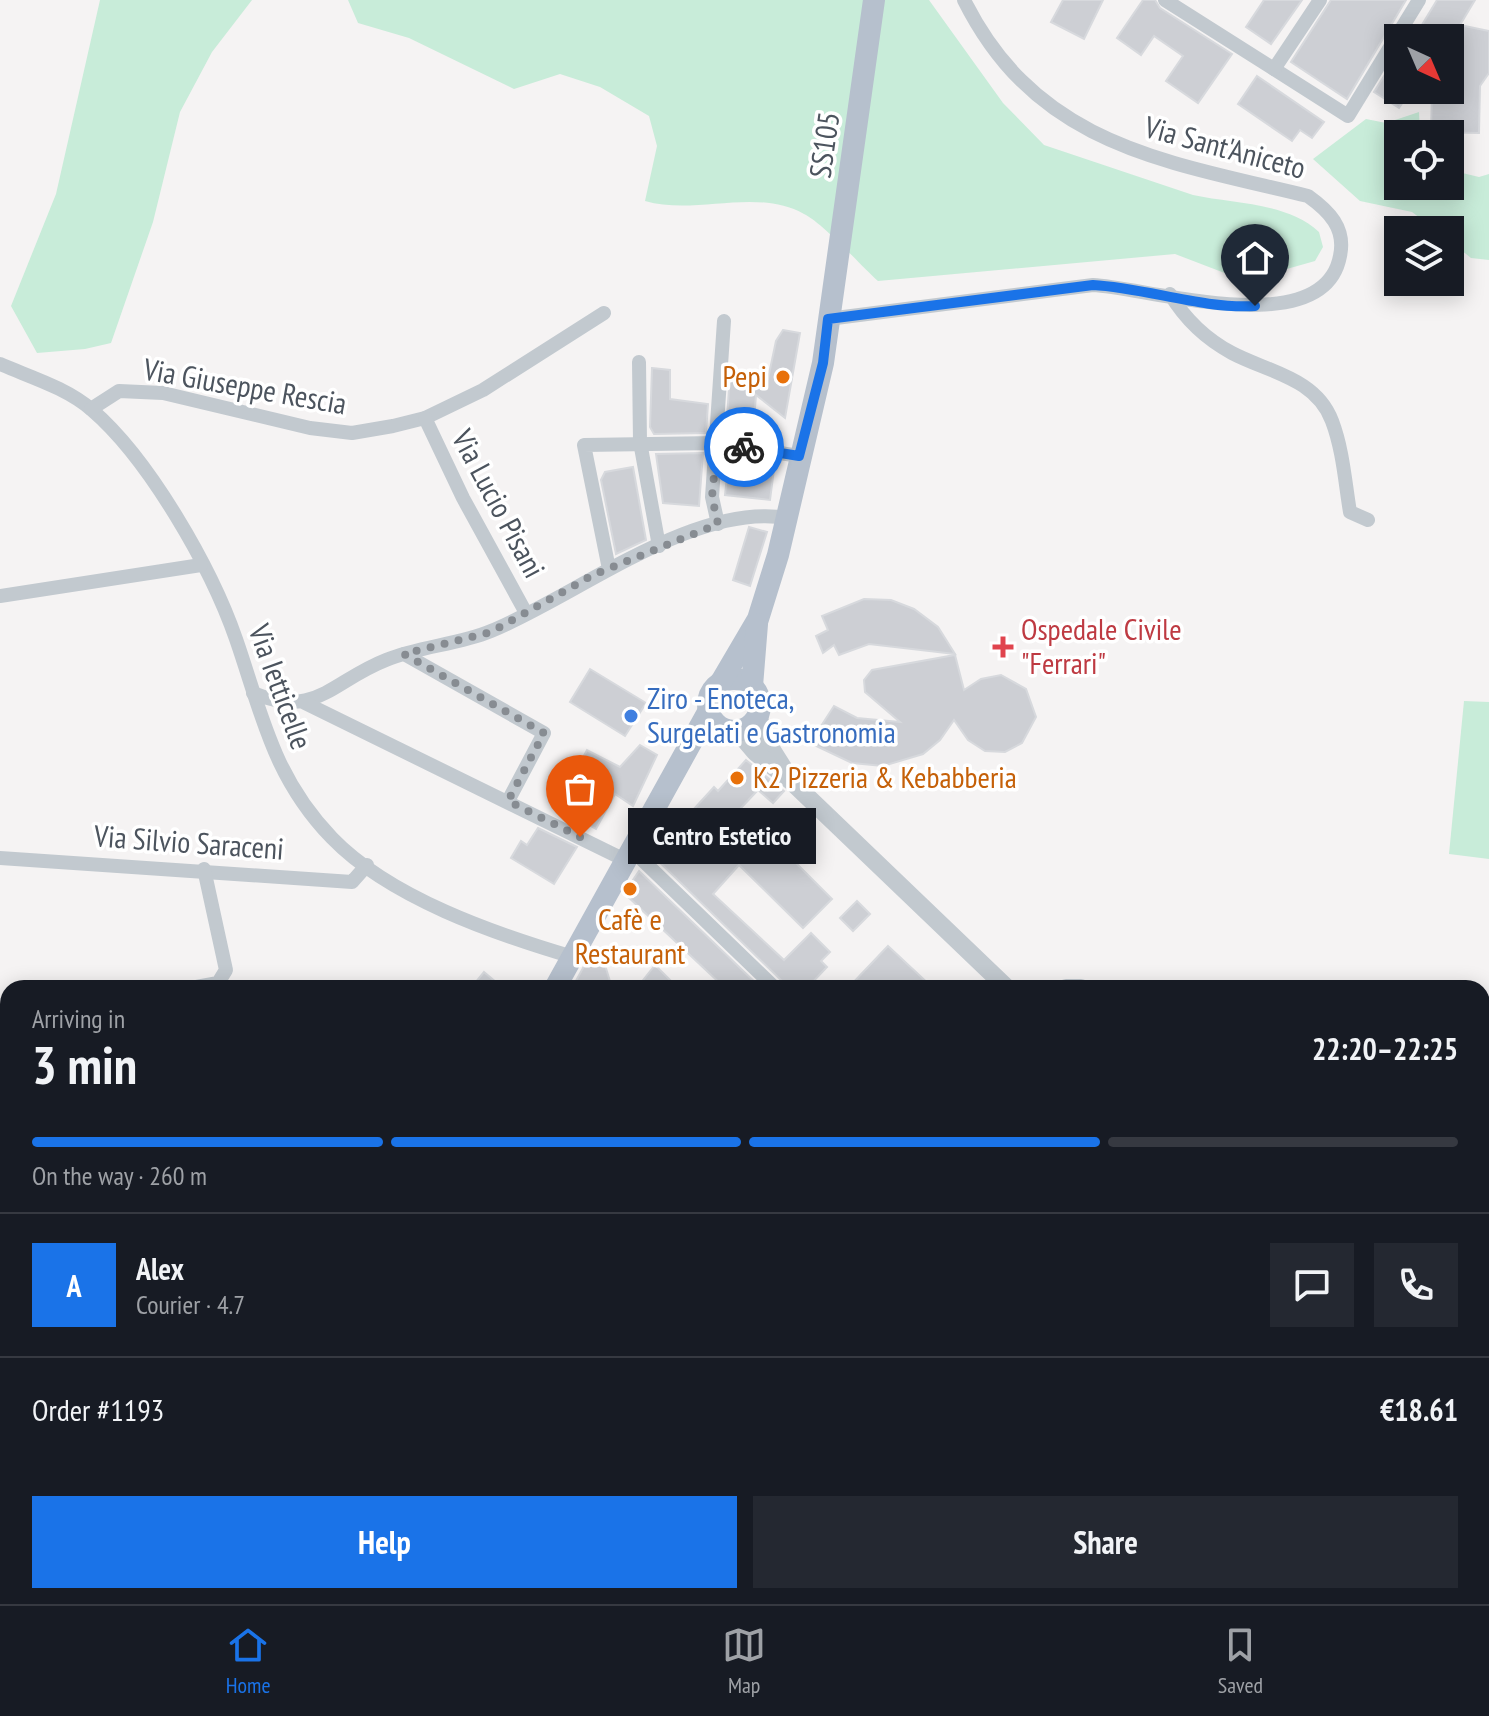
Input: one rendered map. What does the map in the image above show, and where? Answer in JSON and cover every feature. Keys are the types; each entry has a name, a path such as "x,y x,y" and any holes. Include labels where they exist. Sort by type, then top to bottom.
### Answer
{"main road":[{"name":"SS105","path":"752,686 758,619 787,518 823,363 874,0"},
{"name":"SS105","path":"721,682 758,619"},
{"path":"560,980 630,856 678,766 708,712 709,695 721,682 737,679 752,686 760,700 758,716 678,766"},
{"path":"708,712 712,720 732,731"}],"street":[{"name":"Via Sant'Aniceto","path":"830,308 1093,285 1170,294 1236,307 1274,305 1303,296 1322,285 1339,264 1343,244 1338,225 1324,207 1308,196 1115,145 1071,123 1014,76 986,40 964,0"},
{"path":"1165,0 1348,116 1419,0"},
{"path":"1274,69 1320,0"},
{"path":"1170,294 1185,318 1220,344 1303,384 1321,404 1331,419 1339,446 1350,512 1368,520"},
{"name":"Via Giuseppe Rescia","path":"91,409 119,391 163,393 310,428 352,433 425,418 483,390 604,313"},
{"path":"718,524 712,497 724,321"},
{"path":"639,362 640,442 659,546"},
{"name":"Via Ietticelle","path":"0,364 55,387 91,409 166,499 235,635 271,751 298,796 333,839 367,865 484,931 573,957"},
{"name":"Via Lucio Pisani","path":"425,418 463,498 526,613"},
{"path":"609,569 584,445 717,443 799,456"},
{"path":"253,693 279,704 305,703 385,660 491,632 659,546 742,515 787,518"},
{"path":"0,596 201,565"},
{"path":"404,654 544,733 508,801"},
{"path":"305,703 630,856 766,980"},
{"path":"758,716 767,742 792,782"},
{"path":"732,731 792,782 1000,980"},
{"name":"Via Silvio Saraceni","path":"0,858 204,869 352,882 367,865"},
{"path":"204,869 226,970 220,980"}],"green space":[{"path":"100,0 252,0 212,52 180,112 153,222 111,343 85,349 37,353 11,306 56,194"},
{"path":"348,0 929,0 1003,103 1044,145 1193,195 1276,209 1306,222 1319,232 1323,247 1315,261 1252,279 1235,277 1175,254 878,281 821,226 785,206 746,202 684,206 645,201 657,146 649,116 600,87 560,74 514,89 409,38 358,23"},
{"path":"1419,112 1419,120 1395,120"},
{"path":"1366,119 1384,123 1384,200 1464,200 1464,173 1479,177 1489,174 1489,260 1471,258 1464,252 1464,216 1417,216 1412,212 1360,201 1313,159"},
{"path":"1464,701 1489,702 1489,859 1449,854"}],"building":[{"path":"1063,0 1103,0 1084,39 1051,22"},
{"path":"1143,0 1155,0 1160,8 1232,54 1198,103 1166,81 1183,56 1154,36 1141,55 1117,38"},
{"path":"1264,0 1302,0 1271,44 1246,27"},
{"path":"1331,0 1406,0 1392,24 1384,24 1384,37 1347,99 1291,62"},
{"path":"1437,0 1475,0 1461,24 1422,24"},
{"path":"1464,26 1489,31 1489,73 1480,86 1479,133 1464,133 1464,120 1431,120 1432,104 1464,104"},
{"path":"1257,76 1324,122 1312,138 1300,130 1292,141 1238,104"},
{"path":"1384,76 1384,98 1374,92"},
{"path":"783,330 800,333 785,418 756,395 754,421 727,418 730,374 768,379 776,341"},
{"path":"652,368 670,370 670,399 708,404 706,433 654,434 650,427"},
{"path":"703,453 699,506 663,503 656,454"},
{"path":"729,457 775,462 770,500 725,495"},
{"path":"633,467 646,540 616,554 601,480 605,472"},
{"path":"749,527 767,532 750,586 733,580"},
{"path":"864,599 891,600 914,609 938,627 955,654 869,644 839,655 834,645 823,653 816,636 828,630 822,616"},
{"path":"955,655 964,690 981,679 1001,675 1026,689 1036,717 1022,743 1005,752 985,751 968,740 954,720 940,740 923,754 883,766 852,763 810,743 834,706 857,718 900,722 865,692 864,680 872,670"},
{"path":"590,669 646,703 625,736 570,702"},
{"path":"640,745 657,755 633,806 615,794 596,829 562,810 587,764 581,761 587,750 620,767"},
{"path":"746,760 784,791 773,803 758,790 739,810 764,833 756,843 775,860 784,851 832,899 803,928 739,865 713,894 784,960 811,933 830,952 821,961 827,967 815,980 781,980 652,855 714,787 718,791"},
{"path":"538,828 577,847 554,884 511,858 521,841 527,845"},
{"path":"639,871 753,980 716,980 624,893"},
{"path":"857,901 870,914 853,931 840,918"},
{"path":"888,946 924,980 856,980"},
{"path":"589,957 605,965 610,980 576,980"},
{"path":"655,965 670,980 643,980"},
{"path":"484,972 494,980 478,980"}],"way so far":[{"path":"580,837 508,801 544,733 404,654 491,632 593,575 718,524 712,497 717,443 744,447"}],"place":[{"name":"Pepi","path":"783,377"},
{"name":"Ospedale Civile \"Ferrari\"","path":"1003,647"},
{"name":"Ziro - Enoteca, Surgelati e Gastronomia","path":"631,716"},
{"name":"K2 Pizzeria & Kebabberia","path":"737,778"},
{"name":"Centro Estetico","path":"580,837"},
{"name":"Cafè e Restaurant","path":"630,889"}],"route":[{"path":"744,447 799,456 823,363 828,319 1093,285 1128,287 1236,307 1255,306"}]}
